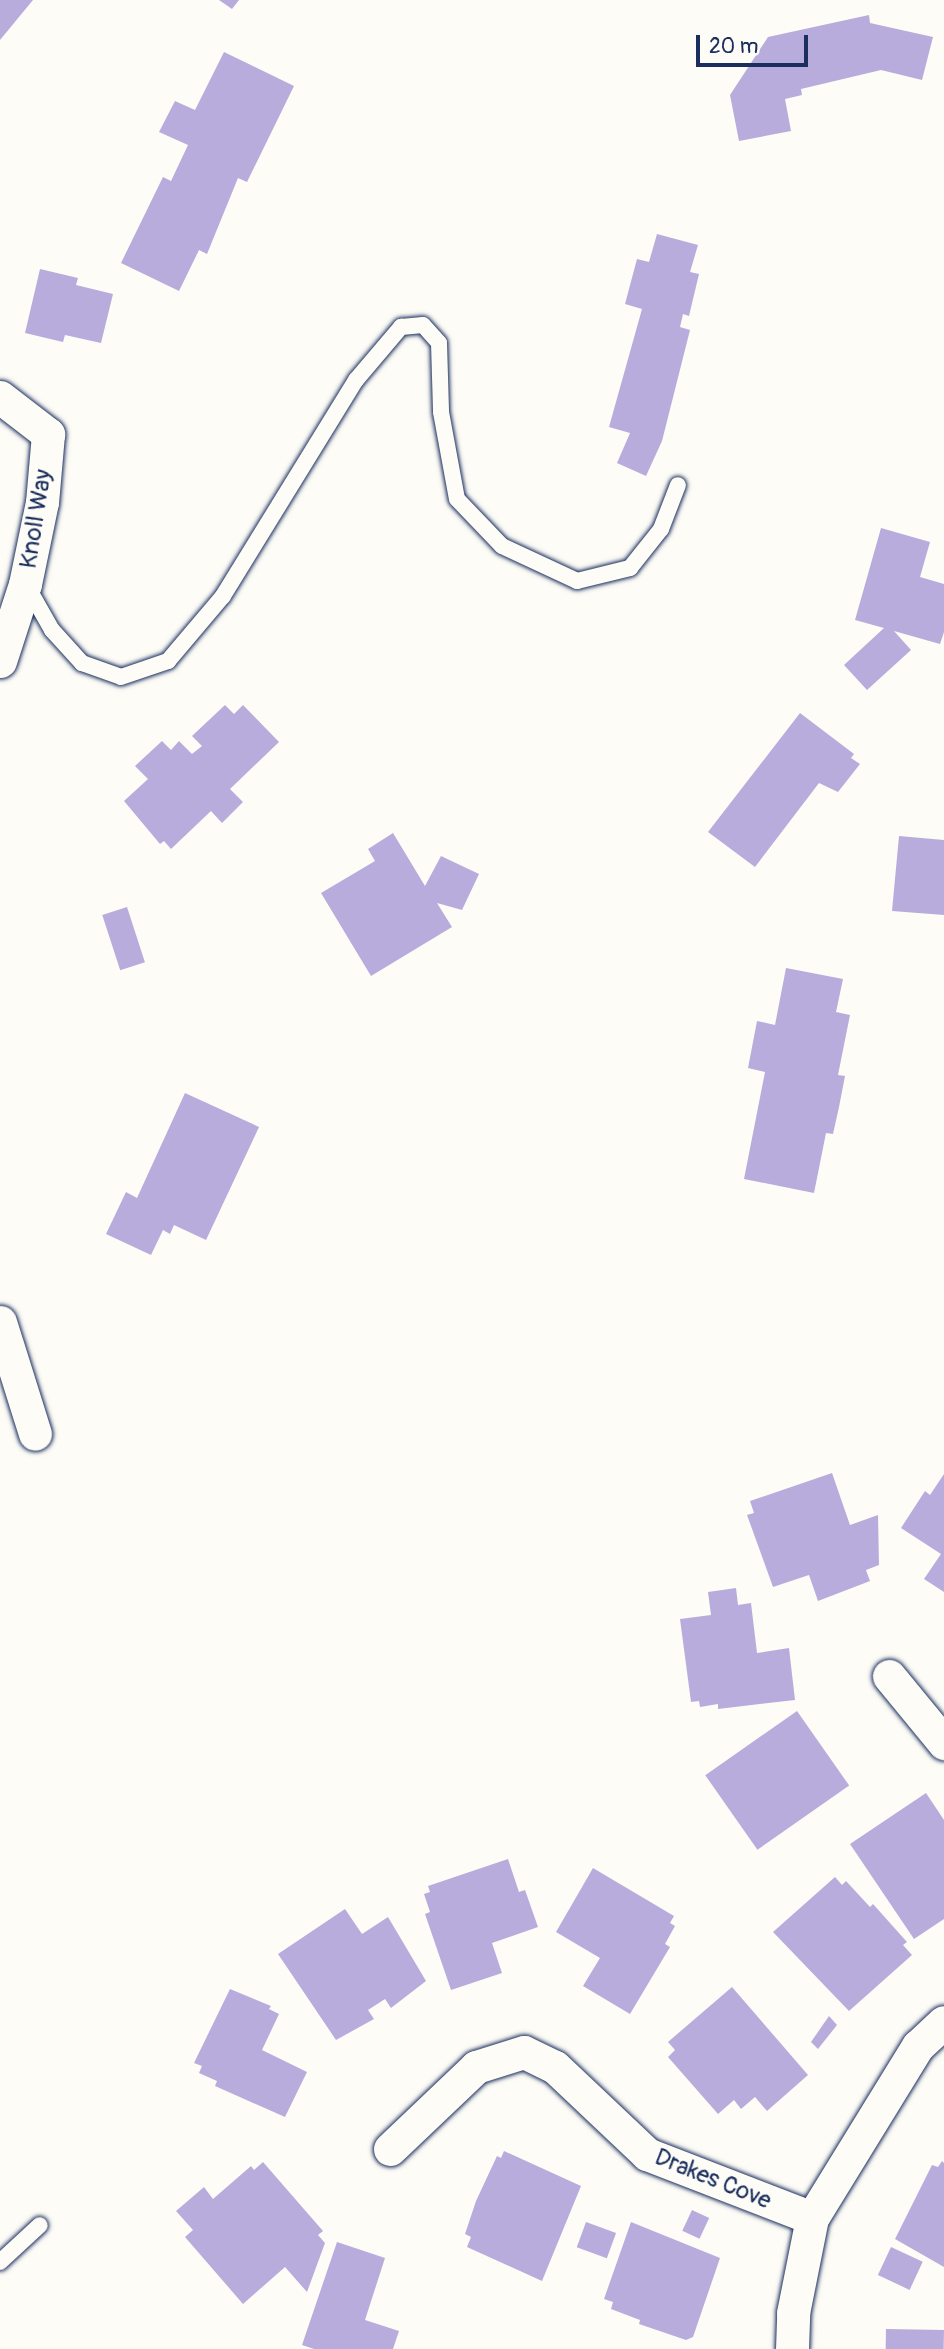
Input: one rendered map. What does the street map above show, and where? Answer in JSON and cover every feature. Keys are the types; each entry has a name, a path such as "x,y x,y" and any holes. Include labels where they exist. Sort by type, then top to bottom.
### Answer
{"street":[{"name":"Knoll Way","path":"0,397 48,434 42,502 25,584 0,661"},
{"path":"0,1322 35,1434"},
{"path":"888,1676 944,1743"},
{"path":"792,2349 793,2313 812,2218 918,2046 944,2022"},
{"name":"Drakes Cove","path":"390,2149 476,2067 524,2052 555,2067 647,2154 812,2218"}],"lane":[{"path":"25,584 52,630 82,663 121,677 168,661 223,596 356,380 401,327 423,325 439,343 441,412 457,499 502,546 577,581 630,568 661,528 678,485"},
{"path":"0,2262 40,2225"}],"building":[{"path":"0,0 33,0 0,40"},
{"path":"219,0 239,0 232,9"},
{"path":"869,15 870,23 933,37 922,80 881,70 801,89 802,95 785,99 791,131 739,141 730,95 768,37"},
{"path":"224,52 294,86 247,182 238,178 207,254 199,250 179,291 121,263 163,177 171,181 188,145 159,132 175,101 195,110"},
{"path":"657,234 698,245 690,272 699,274 689,316 683,314 680,327 690,330 662,441 646,476 617,463 630,433 609,427 642,309 625,304 637,259 649,262"},
{"path":"40,269 78,278 76,285 113,294 101,343 65,335 63,342 25,333"},
{"path":"881,528 930,542 920,577 944,584 944,632 940,644 894,631 911,650 867,690 844,665 884,628 855,620"},
{"path":"225,705 234,714 243,705 279,742 230,789 243,802 222,823 211,811 171,849 164,841 160,844 124,801 148,779 135,766 162,741 171,750 179,741 192,754 202,746 192,736"},
{"path":"800,713 854,754 851,758 860,764 838,792 819,783 755,867 708,832"},
{"path":"393,833 425,886 441,856 479,874 462,910 437,903 452,927 371,976 321,893 375,861 368,849"},
{"path":"899,836 944,840 944,915 892,911"},
{"path":"127,907 145,962 120,970 102,915"},
{"path":"786,968 843,979 836,1012 850,1015 838,1075 845,1076 839,1107 833,1134 826,1133 814,1193 744,1179 765,1072 748,1068 757,1021 775,1025"},
{"path":"185,1093 259,1127 206,1240 174,1225 170,1234 163,1230 151,1255 106,1234 126,1192 137,1198"},
{"path":"832,1473 850,1525 878,1515 879,1565 866,1570 870,1581 818,1601 809,1575 773,1587 747,1515 754,1513 750,1501"},
{"path":"944,1474 944,1592 924,1579 941,1554 901,1528 925,1491 930,1495"},
{"path":"736,1588 738,1605 751,1603 757,1653 789,1648 795,1700 718,1709 718,1704 700,1707 699,1701 691,1702 680,1619 711,1615 708,1592"},
{"path":"797,1711 849,1786 757,1850 705,1775"},
{"path":"926,1793 944,1820 944,1919 914,1939 850,1844"},
{"path":"508,1859 519,1892 525,1890 538,1927 492,1943 502,1973 451,1990 425,1914 430,1912 424,1894 430,1892 428,1886"},
{"path":"593,1868 674,1916 670,1923 675,1926 665,1944 670,1947 630,2014 583,1986 600,1958 556,1932"},
{"path":"835,1877 842,1885 846,1881 870,1907 873,1904 907,1942 903,1945 912,1955 849,2011 773,1932"},
{"path":"345,1909 362,1934 388,1917 426,1981 391,2008 385,1999 368,2010 374,2019 336,2040 278,1954"},
{"path":"732,1987 808,2075 767,2111 755,2097 741,2109 734,2100 718,2114 668,2057 675,2050 668,2042"},
{"path":"230,1989 271,2006 269,2009 279,2014 262,2050 307,2072 285,2117 215,2086 217,2081 199,2073 202,2066 194,2063"},
{"path":"829,2016 837,2025 818,2049 811,2042"},
{"path":"504,2151 581,2186 542,2281 467,2247 471,2237 465,2234 476,2201 497,2156 501,2158"},
{"path":"942,2161 944,2267 895,2239 932,2165 938,2167"},
{"path":"263,2162 323,2231 318,2235 325,2243 307,2292 285,2267 243,2304 185,2237 193,2230 176,2211 204,2187 213,2199 251,2166 254,2170"},
{"path":"692,2210 709,2218 699,2239 682,2231"},
{"path":"586,2222 616,2233 607,2258 577,2247"},
{"path":"631,2222 720,2258 693,2337 686,2340 639,2324 640,2320 611,2309 613,2302 604,2299"},
{"path":"337,2242 385,2258 365,2320 399,2331 393,2349 314,2349 302,2345"},
{"path":"891,2247 923,2262 910,2290 878,2275"},
{"path":"886,2329 944,2330 944,2349 886,2349"}]}
